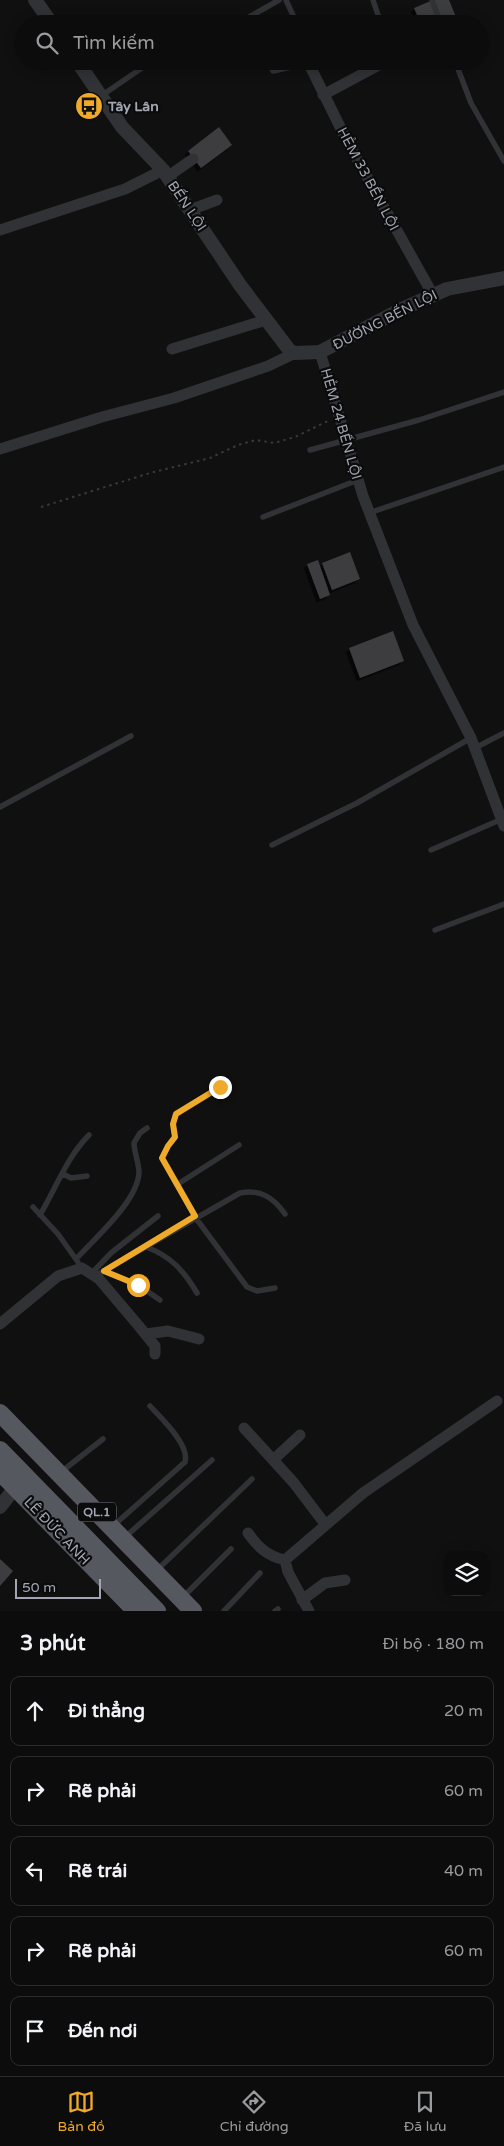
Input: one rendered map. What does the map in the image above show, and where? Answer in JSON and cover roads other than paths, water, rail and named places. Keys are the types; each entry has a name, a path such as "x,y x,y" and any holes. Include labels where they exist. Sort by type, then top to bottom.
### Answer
{"highway":[{"name":"QL.1","path":"0,1412 155,1572 184,1607"},
{"name":"QL.1","path":"0,1428 184,1607"},
{"name":"LÊ ĐỨC ANH","path":"0,1450 20,1481 136,1611"},
{"name":"LÊ ĐỨC ANH","path":"0,1472 20,1481 157,1611"}],"street":[{"path":"35,0 46,15"},
{"name":"BẾN LỘI","path":"83,70 122,127 165,174 266,320 284,344 295,353"},
{"name":"HẺM 33 BẾN LỘI","path":"311,70 432,295"},
{"path":"323,95 370,70"},
{"path":"0,230 125,189 165,174 193,159"},
{"path":"190,210 217,200"},
{"name":"ĐƯỜNG BẾN LỘI","path":"295,353 320,352 402,309 447,289 504,278"},
{"path":"172,348 266,320"},
{"name":"HẺM 24 BẾN LỘI","path":"320,352 362,496 413,625 473,743 503,822"},
{"path":"0,449 102,417 174,398 268,366 295,353"},
{"path":"0,1324 58,1276 90,1270 146,1334 155,1346 155,1354"},
{"path":"146,1334 168,1332 199,1339"},
{"path":"285,1560 363,1493 497,1401"},
{"path":"244,1428 273,1460 325,1524"},
{"path":"273,1460 300,1435"},
{"path":"0,1507 20,1481"},
{"path":"248,1533 258,1547 272,1557 285,1560"},
{"path":"285,1560 288,1572 309,1611"},
{"path":"302,1600 325,1583 345,1580"}],"lane":[{"path":"253,15 279,0"},
{"path":"286,0 293,15"},
{"path":"373,0 378,15"},
{"path":"432,0 438,15"},
{"path":"101,96 139,70"},
{"path":"458,70 471,103 504,161"},
{"path":"310,450 419,420 504,392"},
{"path":"369,513 504,467"},
{"path":"263,517 358,480"},
{"path":"272,845 473,743 504,733"},
{"path":"0,807 131,736"},
{"path":"432,850 503,822"},
{"path":"436,930 504,904"},
{"path":"220,1087 176,1114 173,1124 175,1137 162,1158 195,1216 247,1287 257,1291 275,1288"},
{"path":"90,1270 137,1184 139,1171 134,1142 140,1133 147,1128"},
{"path":"40,1215 69,1160 89,1135"},
{"path":"178,1184 239,1145"},
{"path":"63,1174 71,1178 87,1176"},
{"path":"90,1270 146,1247 195,1216 240,1193 253,1190 268,1197 285,1214"},
{"path":"33,1206 90,1270 138,1285 160,1300"},
{"path":"90,1270 158,1216"},
{"path":"146,1247 161,1252 183,1270 197,1293"},
{"path":"117,1533 185,1462 185,1450 171,1429 150,1406"},
{"path":"60,1473 103,1439"},
{"path":"117,1533 212,1460"},
{"path":"155,1572 252,1479"},
{"path":"184,1607 231,1549"},
{"path":"224,1611 260,1573"}],"place":[{"name":"Tây Lân","path":"89,106"}]}
